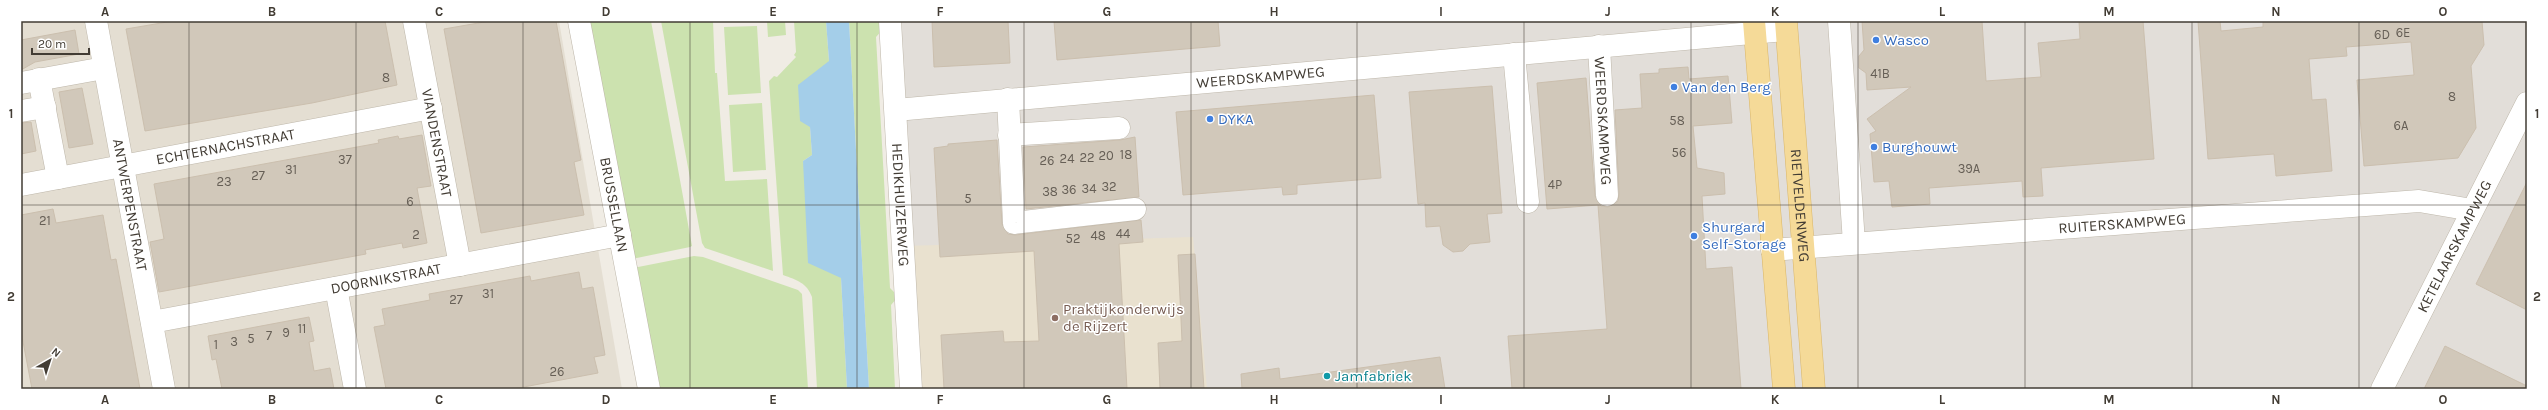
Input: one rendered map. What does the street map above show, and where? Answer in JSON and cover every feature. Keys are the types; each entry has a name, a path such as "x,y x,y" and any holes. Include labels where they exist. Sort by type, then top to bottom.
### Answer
{"main road":[{"name":"RIETVELDENWEG","path":"1786,26 1814,389"},
{"name":"RIETVELDENWEG","path":"1754,27 1784,389"}],"street":[{"name":"ANTWERPENSTRAAT","path":"96,21 164,389"},
{"name":"VIANDENSTRAAT","path":"414,21 460,265"},
{"name":"BRUSSELLAAN","path":"579,21 649,389"},
{"name":"HEDIKHUIZERWEG","path":"890,21 911,389"},
{"path":"1839,21 1854,243"},
{"name":"WEERDSKAMPWEG","path":"896,110 1599,46 1754,27 1786,26"},
{"name":"WEERDSKAMPWEG","path":"1599,46 1607,195"},
{"path":"1514,54 1528,202"},
{"path":"58,178 45,107 30,81 104,68"},
{"path":"1008,99 1014,223 1135,209"},
{"name":"KETELAARSKAMPWEG","path":"2382,389 2527,103"},
{"path":"21,112 45,107"},
{"name":"ECHTERNACHSTRAAT","path":"21,185 431,108"},
{"path":"1009,134 1119,128"},
{"name":"RUITERSKAMPWEG","path":"1772,250 1804,246 2419,201 2472,210"},
{"name":"DOORNIKSTRAAT","path":"152,322 620,235"},
{"path":"336,288 355,389"}],"shaded area":[{"path":"21,21 559,21 622,389 21,389"},
{"path":"897,21 2527,21 2527,389 923,389"},
{"name":"Praktijkonderwijs de Rijzert","path":"1193,237 1207,389 914,389 905,246"}],"green space":[{"path":"588,21 651,21 692,246 690,247 632,259"},
{"path":"661,21 713,21 715,73 717,73 725,181 767,179 773,271 705,248 702,243"},
{"path":"767,21 785,21 786,35 768,37"},
{"path":"794,21 826,21 829,61 810,127 812,155 803,161 841,278 847,389 817,389 812,297 804,285 797,280 783,275 769,81 774,76 777,77 796,57 794,55 796,52"},
{"path":"849,21 885,21 886,26 876,37 890,288 896,294 897,298 891,305 895,389 869,389"},
{"path":"757,26 761,93 728,95 724,27"},
{"path":"762,103 766,170 733,172 729,105"},
{"path":"694,256 703,257 798,290 802,294 808,389 656,389 633,268"}],"water":[{"path":"826,21 849,21 869,389 847,389 841,278 808,263 803,161 812,155 810,127 800,121 798,85 829,61"}],"building":[{"path":"173,21 385,21 397,85 312,103 145,131 126,29"},
{"path":"490,21 556,21 581,160 574,162 584,215 481,233 444,29"},
{"path":"932,21 1008,21 1010,63 934,67"},
{"path":"1054,21 1218,21 1220,46 1057,60"},
{"path":"1862,21 1982,21 1986,81 2041,77 2038,43 2080,39 2079,21 2143,21 2154,159 2041,168 2043,196 2023,197 2022,181 1929,188 1930,204 1892,207 1889,181 1874,182 1870,134 1876,131 1867,119 1911,87 1867,90 1866,73 1859,68 1859,56 1864,50"},
{"path":"2198,21 2220,21 2221,31 2263,27 2263,21 2482,21 2484,45 2471,66 2476,128 2458,158 2364,166 2357,80 2414,75 2411,42 2346,47 2347,56 2309,59 2312,100 2326,99 2332,171 2276,176 2274,154 2208,159"},
{"path":"75,30 79,54 35,62 21,70 21,40"},
{"path":"1688,67 1689,79 1728,76 1732,123 1693,126 1697,168 1724,173 1725,194 1702,196 1706,269 1732,267 1741,389 1512,389 1508,336 1607,329 1598,205 1547,209 1537,83 1586,78 1595,196 1601,206 1608,207 1618,201 1619,194 1615,110 1642,108 1640,74 1659,73 1659,69"},
{"path":"1492,86 1502,213 1487,214 1490,242 1470,244 1463,251 1453,252 1443,245 1440,226 1426,227 1425,203 1418,204 1409,92"},
{"path":"82,88 93,144 69,148 59,92"},
{"path":"1374,95 1381,178 1297,185 1297,194 1283,195 1282,187 1183,195 1176,112"},
{"path":"31,122 36,151 21,154 21,123"},
{"path":"422,135 431,186 417,188 427,243 403,248 402,243 365,250 366,254 159,292 150,242 164,239 154,184 379,143 378,140 398,136 399,139"},
{"path":"1135,137 1139,197 1026,209 1023,147 1120,140"},
{"path":"997,140 1002,224 1008,234 1015,235 1141,220 1143,242 1119,244 1127,389 944,389 941,335 1003,331 1004,342 1039,341 1034,251 940,257 934,148 948,146 948,144"},
{"path":"2527,182 2527,310 2476,284"},
{"path":"53,209 56,223 103,215 111,260 116,259 140,389 32,389 21,331 21,215"},
{"path":"1195,254 1204,389 1160,389 1158,343 1182,341 1178,255"},
{"path":"579,272 582,289 593,287 605,355 594,357 598,373 513,389 386,389 374,327 385,325 382,309 430,300 429,294 530,276 531,281"},
{"path":"309,317 314,341 309,342 314,371 330,368 334,389 222,389 216,359 212,360 208,336"},
{"path":"2445,346 2527,386 2527,389 2424,389"},
{"path":"1440,357 1445,389 1242,389 1241,374 1279,368 1280,379"}],"place":[{"name":"Wasco","path":"1876,40"},
{"name":"Van den Berg","path":"1674,87"},
{"name":"DYKA","path":"1210,119"},
{"name":"Burghouwt","path":"1874,147"},
{"name":"Shurgard Self-Storage","path":"1694,236"},
{"name":"Praktijkonderwijs de Rijzert","path":"1055,318"},
{"name":"Jamfabriek","path":"1327,376"}]}
